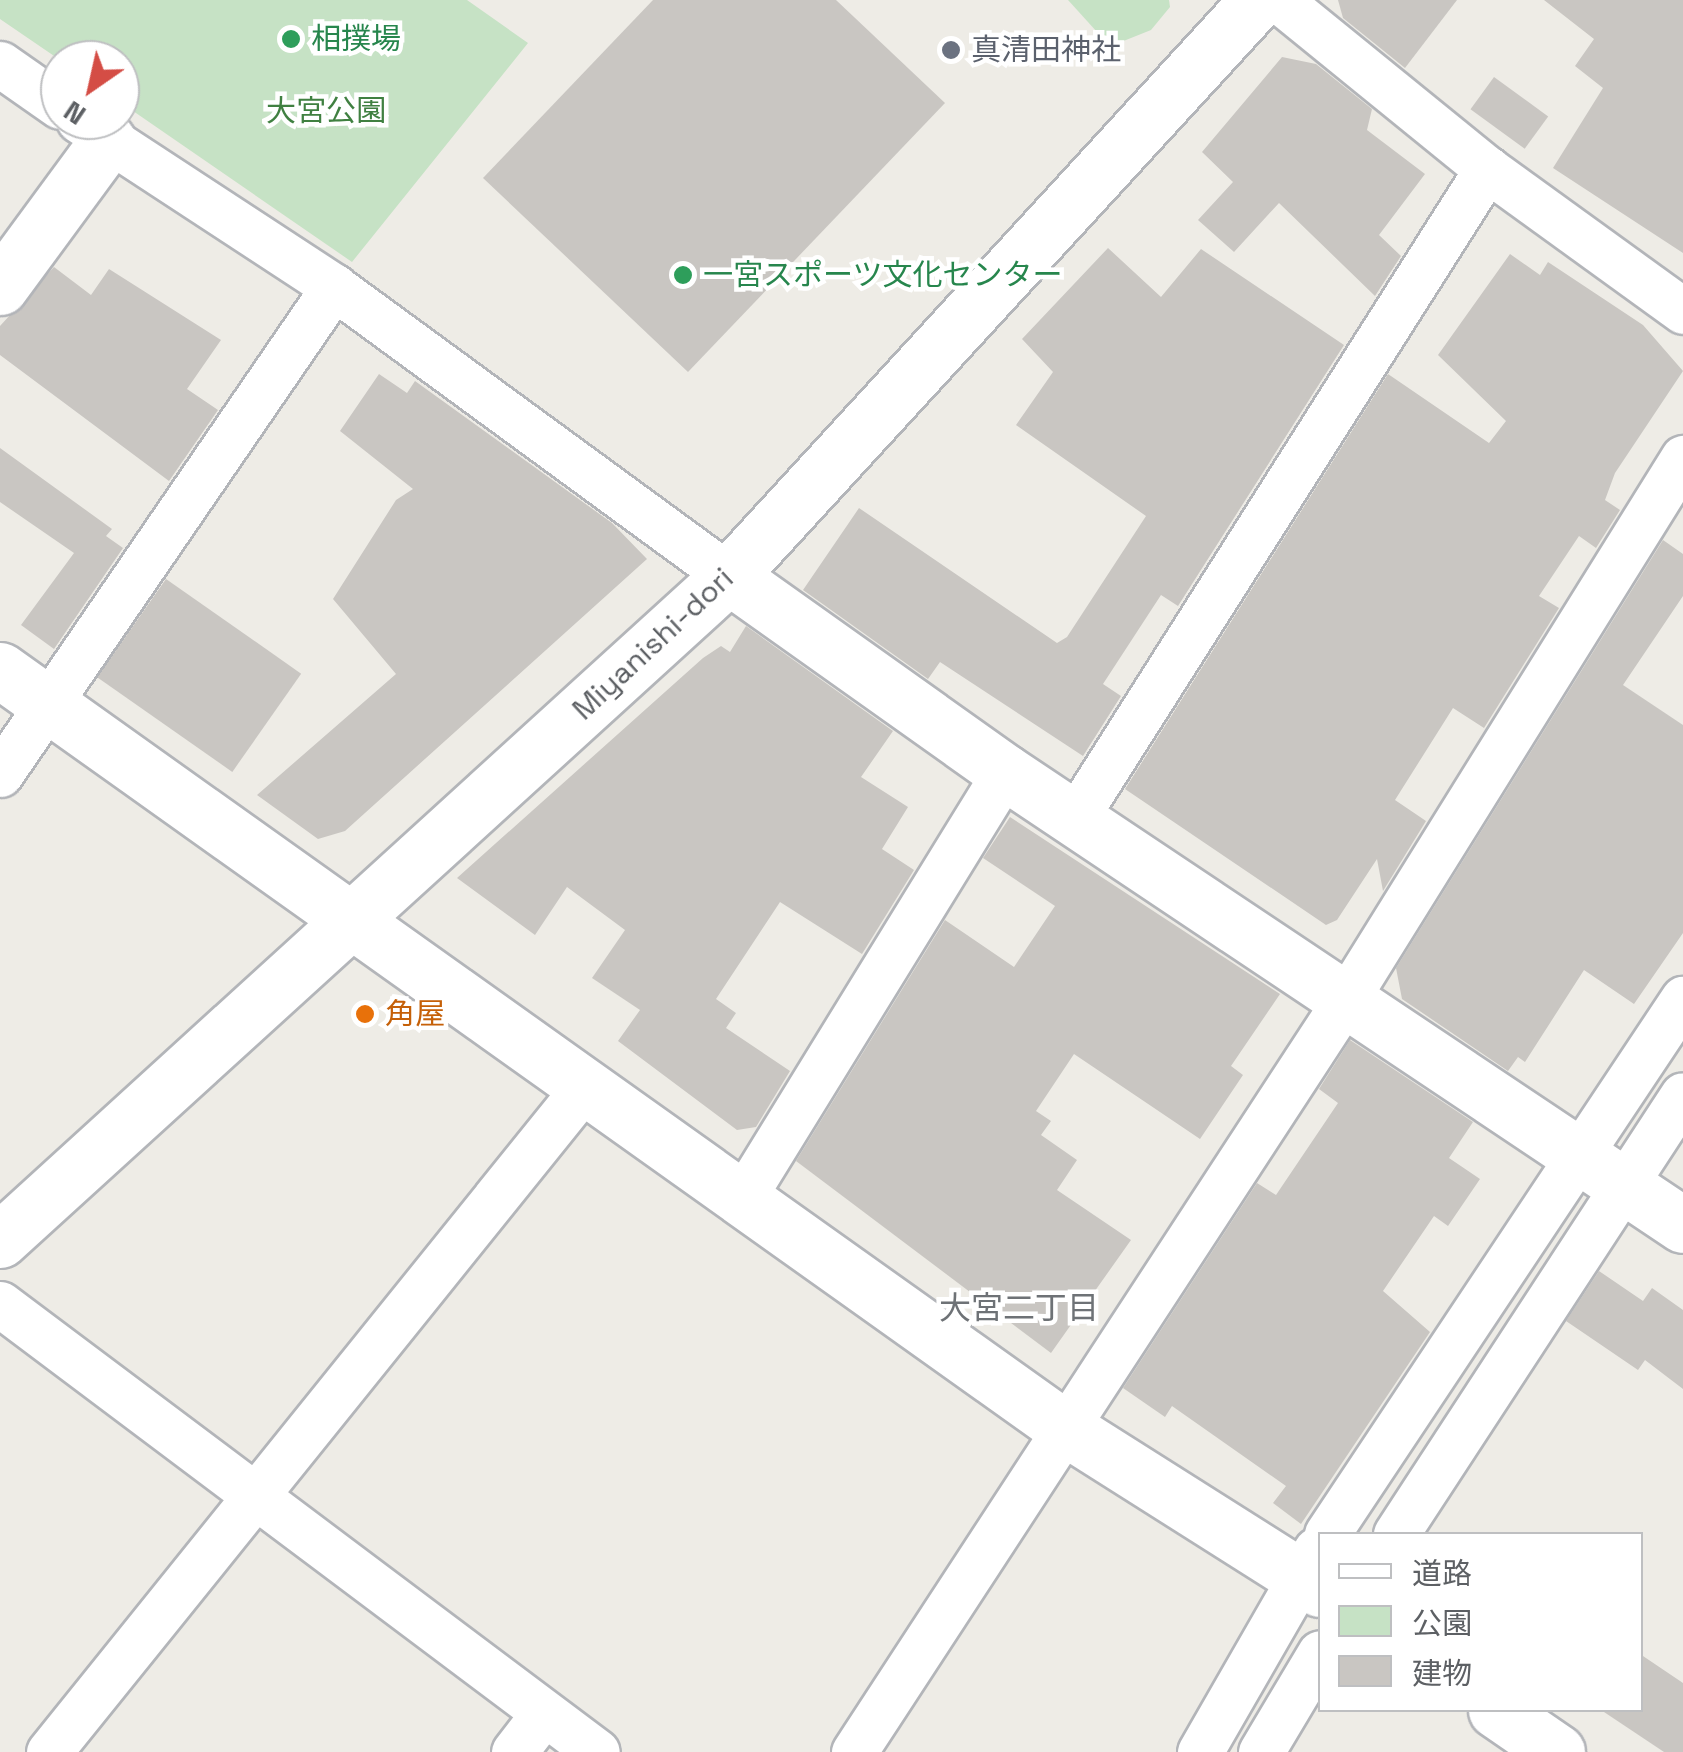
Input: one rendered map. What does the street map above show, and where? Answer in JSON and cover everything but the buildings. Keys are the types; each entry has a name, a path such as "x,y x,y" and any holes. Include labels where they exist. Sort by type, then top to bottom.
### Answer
{"street":[{"name":"Miyanishi-dori","path":"0,1240 351,925 729,576 1258,0"},
{"path":"1278,0 1487,168 1683,310"},
{"path":"0,64 40,92"},
{"path":"0,287 88,140"},
{"path":"109,140 334,287 1005,772 1348,996 1602,1174 1683,1225"},
{"path":"1074,818 1487,168"},
{"path":"0,774 334,287"},
{"path":"854,1752 1062,1426 1348,996 1683,458"},
{"path":"0,670 351,925 1062,1426 1317,1561 1200,1752"},
{"path":"742,1199 1005,772"},
{"path":"1397,1532 1602,1174 1683,998"},
{"path":"50,1752 583,1088"},
{"path":"1338,1532 1602,1174 1683,1096"},
{"path":"0,1304 597,1752"},
{"path":"1261,1752 1318,1656"},
{"path":"1499,1712 1556,1752"},
{"path":"514,1752 544,1713"}],"green space":[{"name":"大宮公園","path":"0,0 467,0 528,43 352,262 140,116 140,40 40,40 40,46 0,19"},
{"path":"1068,0 1169,0 1170,7 1151,30 1121,42 1097,32"}],"place":[{"name":"相撲場","path":"291,39"},
{"name":"真清田神社","path":"951,50"},
{"name":"一宮スポーツ文化センター","path":"683,275"},
{"name":"角屋","path":"365,1014"}],"district":[{"name":"大宮二丁目","path":"1019,1308"}]}
